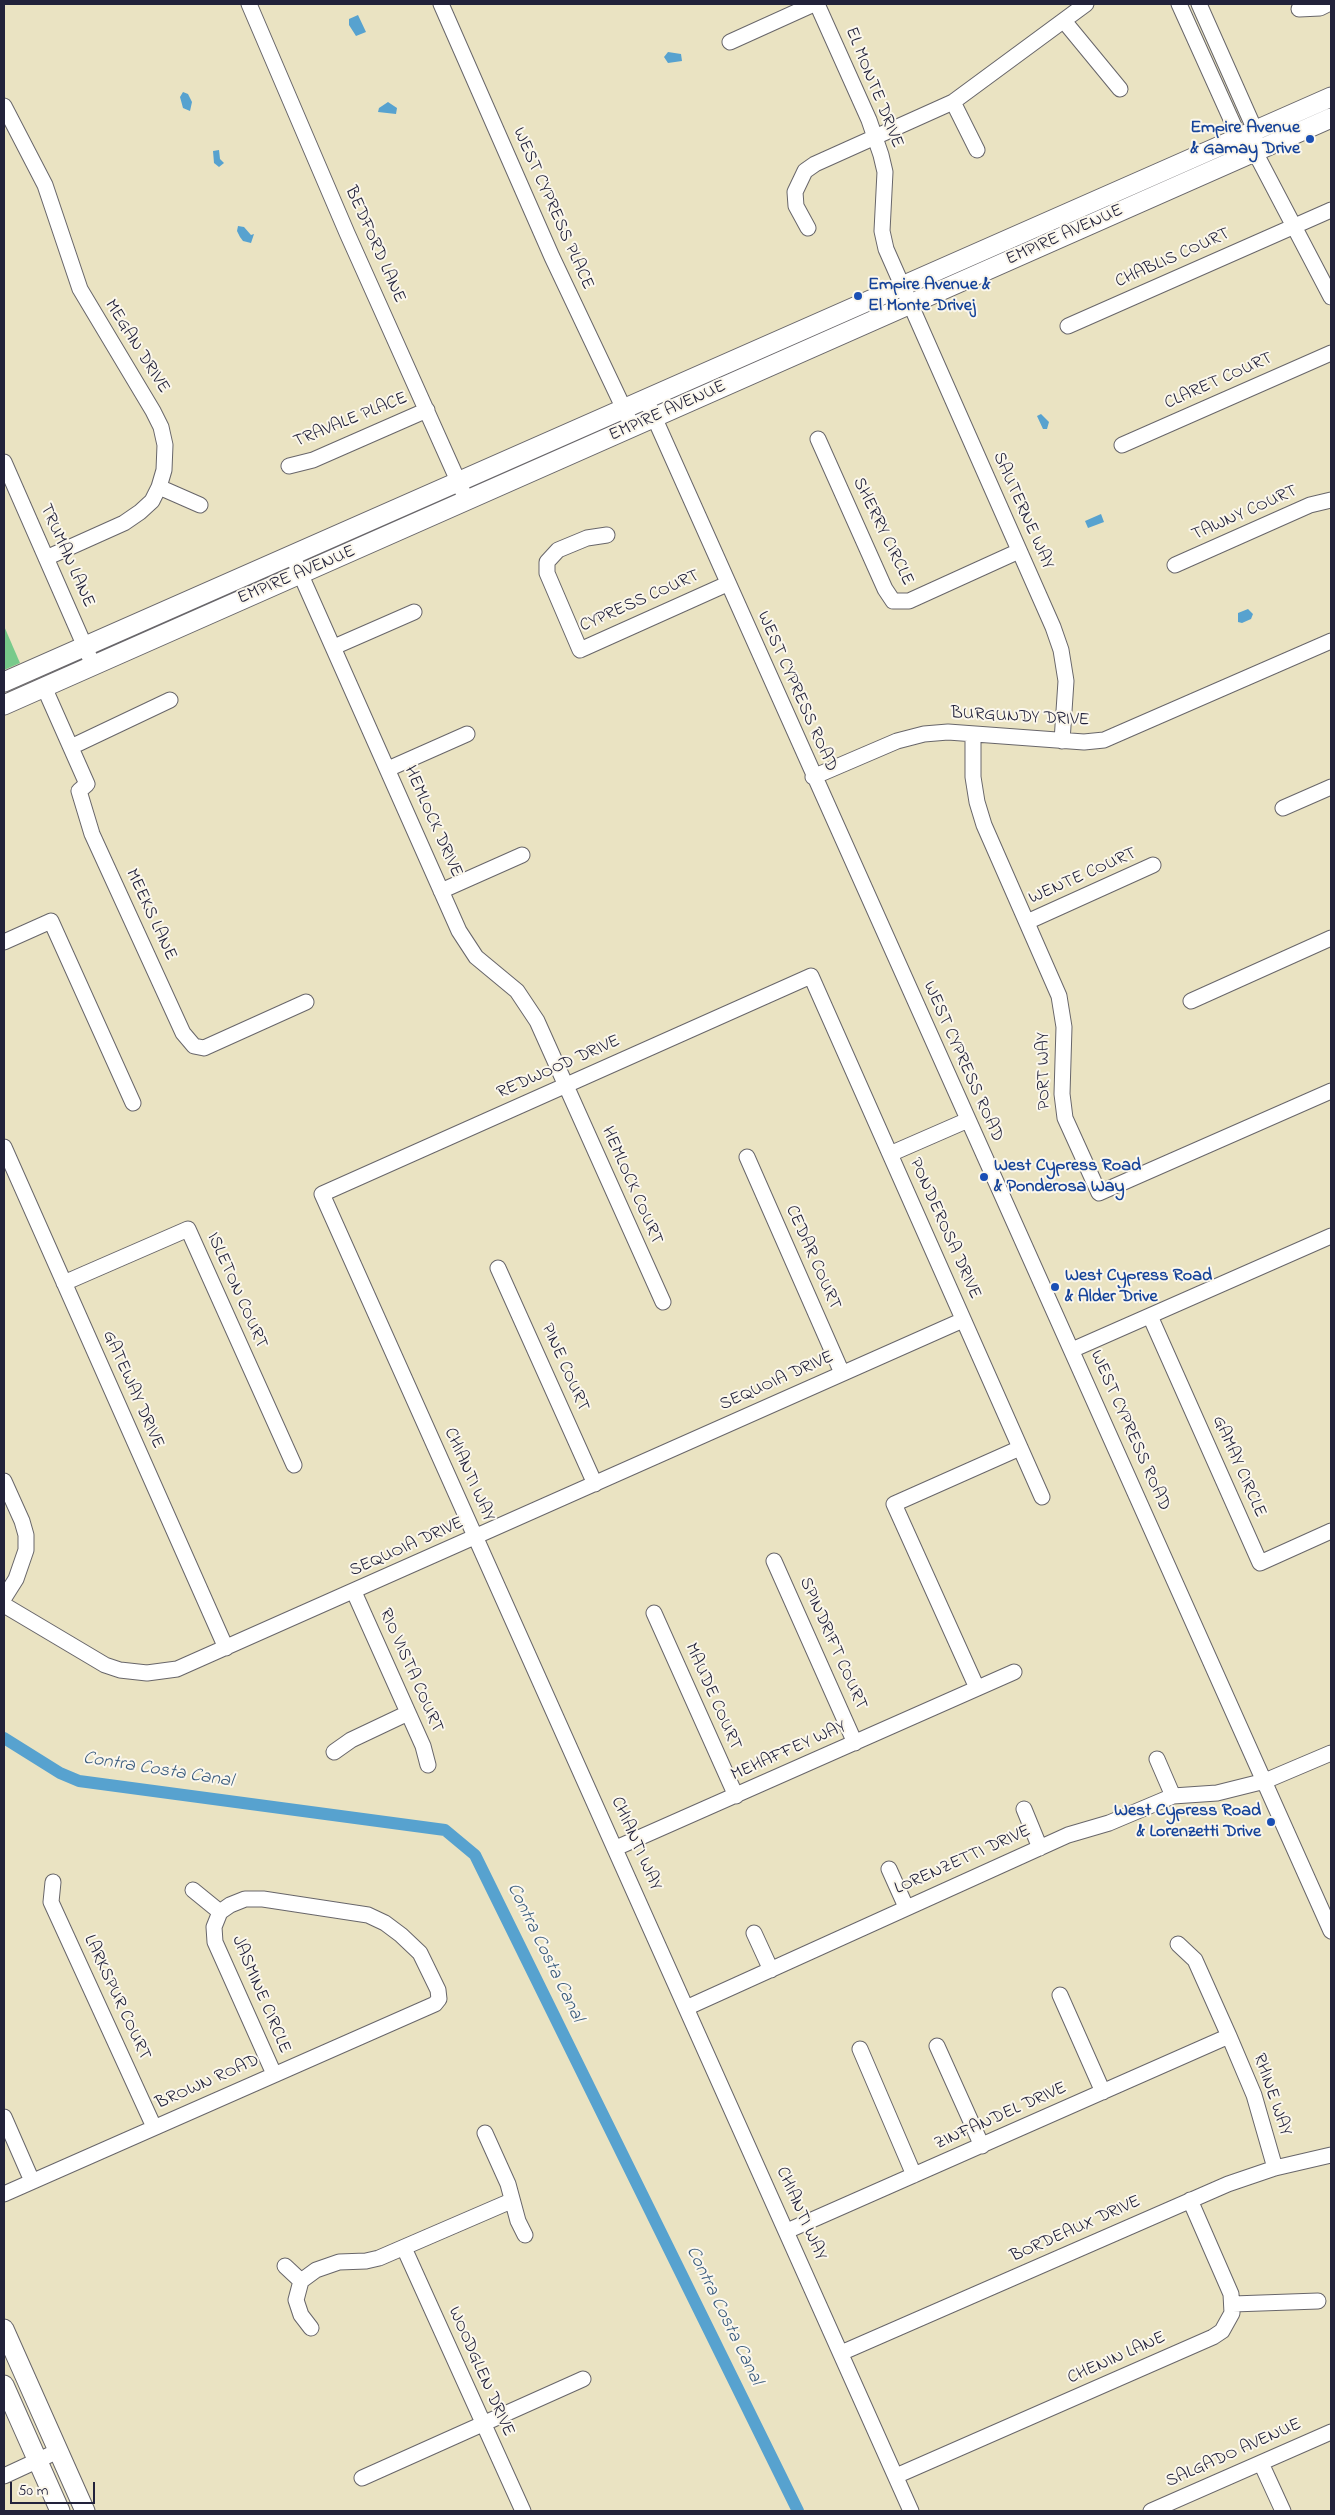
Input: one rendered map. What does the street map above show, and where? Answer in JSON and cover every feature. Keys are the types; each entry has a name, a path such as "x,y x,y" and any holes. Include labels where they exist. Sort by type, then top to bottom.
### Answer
{"main road":[{"name":"EMPIRE AVENUE","path":"4,682 1331,97"},
{"name":"EMPIRE AVENUE","path":"4,705 1331,118"},
{"path":"4,2329 85,2511"},
{"path":"4,2385 60,2511"}],"street":[{"name":"BEDFORD LANE","path":"249,4 426,410 468,501"},
{"name":"WEST CYPRESS PLACE","path":"440,4 552,257 633,428"},
{"path":"730,42 816,4"},
{"name":"EL MONTE DRIVE","path":"816,4 875,137 885,172 882,231 886,249 909,304"},
{"path":"808,228 796,206 795,192 805,171 815,164 953,102 1086,4"},
{"path":"1178,4 1247,134"},
{"path":"1199,4 1255,152 1331,297"},
{"path":"1299,9 1320,8 1328,4"},
{"path":"1064,21 1120,89"},
{"path":"953,102 977,150"},
{"name":"MEGAN DRIVE","path":"4,106 45,185 80,289 161,427 165,445 164,470 159,488 152,501 124,523 46,558"},
{"name":"CHABLIS COURT","path":"1068,326 1331,210"},
{"name":"SAUTERNE WAY","path":"909,304 1053,626 1061,650 1066,681 1062,741"},
{"name":"CLARET COURT","path":"1122,445 1331,353"},
{"name":"WEST CYPRESS ROAD","path":"646,399 813,777 1072,1350 1331,1931"},
{"name":"TRAVALE PLACE","path":"288,466 313,460 426,410"},
{"name":"SHERRY CIRCLE","path":"818,439 885,589 893,601 909,601 1019,551"},
{"name":"TRUMAN LANE","path":"4,462 93,665"},
{"path":"159,488 200,505"},
{"name":"TAWNY COURT","path":"1175,565 1310,505 1331,500"},
{"name":"CYPRESS COURT","path":"608,535 587,538 558,550 547,562 547,573 580,650 728,584"},
{"name":"HEMLOCK DRIVE","path":"292,555 459,931 476,957 518,991 528,1005 566,1085"},
{"path":"334,647 414,612"},
{"name":"BURGUNDY DRIVE","path":"813,777 912,737 948,732 1062,741 1084,742 1104,740 1331,641"},
{"name":"MEEKS LANE","path":"44,687 87,784 79,791 92,834 183,1033 194,1046 204,1048 306,1002"},
{"path":"71,747 170,700"},
{"path":"388,769 467,734"},
{"name":"PORT WAY","path":"973,735 973,777 977,802 984,825 1059,996 1064,1027 1061,1066 1065,1118 1098,1193 1331,1091"},
{"path":"1284,808 1331,787"},
{"path":"441,891 522,855"},
{"name":"WENTE COURT","path":"1027,922 1153,865"},
{"path":"4,942 51,920 132,1103"},
{"path":"1190,1001 1331,938"},
{"name":"REDWOOD DRIVE","path":"322,1194 811,976"},
{"name":"PONDEROSA DRIVE","path":"811,976 1042,1497"},
{"name":"HEMLOCK COURT","path":"566,1085 663,1302"},
{"path":"890,1154 968,1120"},
{"name":"GATEWAY DRIVE","path":"4,1148 226,1648"},
{"name":"CEDAR COURT","path":"747,1157 842,1373"},
{"name":"CHIANTI WAY","path":"322,1194 911,2511"},
{"name":"ISLETON COURT","path":"64,1283 188,1229 294,1466"},
{"path":"1072,1350 1331,1236"},
{"name":"PINE COURT","path":"498,1268 595,1484"},
{"name":"GAMAY CIRCLE","path":"1150,1316 1260,1563 1331,1531"},
{"name":"SEQUOIA DRIVE","path":"4,1605 94,1661 120,1670 148,1673 169,1671 354,1592 963,1320"},
{"path":"976,1688 894,1504 1020,1448"},
{"path":"4,1481 22,1521 26,1535 26,1550 16,1579 4,1598"},
{"name":"SPINDRIFT COURT","path":"774,1561 855,1743"},
{"name":"RIO VISTA COURT","path":"354,1592 423,1746 428,1765"},
{"name":"MAUDE COURT","path":"654,1614 736,1796"},
{"name":"MEHAFFEY WAY","path":"616,1848 1014,1672"},
{"path":"334,1752 351,1740 408,1714"},
{"name":"LORENZETTI DRIVE","path":"686,2008 906,1906 1068,1835 1110,1823 1173,1796 1217,1793 1265,1781 1331,1753"},
{"path":"1157,1759 1173,1796"},
{"path":"1024,1810 1040,1848"},
{"path":"889,1869 906,1906"},
{"name":"LARKSPUR COURT","path":"53,1882 51,1902 154,2127"},
{"path":"193,1890 220,1912"},
{"name":"BROWN ROAD","path":"4,2194 428,2007 439,1999 438,1990 420,1953 402,1935 376,1919 346,1911 263,1898 245,1899 230,1905 220,1912"},
{"name":"JASMINE CIRCLE","path":"220,1912 214,1927 215,1942 274,2074"},
{"path":"754,1933 771,1970"},
{"name":"RHINE WAY","path":"1178,1944 1195,1960 1229,2036 1254,2095 1275,2168"},
{"path":"1060,1995 1103,2092"},
{"name":"ZINFANDEL DRIVE","path":"787,2231 1229,2036"},
{"path":"937,2046 982,2146"},
{"path":"860,2050 914,2175"},
{"path":"4,2117 32,2181"},
{"path":"485,2133 508,2184 511,2201 525,2235"},
{"name":"BORDEAUX DRIVE","path":"841,2354 1244,2178 1275,2168 1331,2155"},
{"path":"1190,2200 1231,2294 1233,2304 1318,2301"},
{"path":"311,2328 301,2315 296,2300 301,2281 316,2270 339,2262 366,2261 404,2248 511,2201"},
{"name":"WOODGLEN DRIVE","path":"404,2248 523,2511"},
{"path":"285,2266 301,2281"},
{"name":"CHENIN LANE","path":"896,2476 1213,2337 1222,2331 1228,2322 1233,2304"},
{"path":"362,2478 583,2379"},
{"name":"SALGADO AVENUE","path":"1151,2511 1331,2432"},
{"path":"4,2476 58,2451"},
{"path":"1261,2463 1283,2511"}],"green space":[{"path":"4,626 20,663 4,670"}],"water":[{"path":"358,15 366,32 356,36 349,25 349,19"},
{"path":"668,52 681,54 682,61 668,63 664,57"},
{"path":"183,92 188,94 192,102 190,111 183,108 180,97"},
{"path":"388,102 397,108 396,114 378,112 379,108"},
{"path":"219,150 220,159 224,163 219,167 214,163 213,151"},
{"path":"238,226 244,227 251,235 254,234 251,243 243,241 237,231"},
{"path":"1041,414 1049,422 1047,429 1043,429 1037,416"},
{"path":"1101,514 1104,522 1088,528 1085,521"},
{"path":"1248,609 1253,614 1251,619 1242,623 1238,622 1238,613"}],"waterway":[{"name":"Contra Costa Canal","path":"4,1738 60,1773 79,1781 445,1830 475,1855 798,2511"}],"place":[{"name":"Empire Avenue & Gamay Drive","path":"1310,139"},
{"name":"Empire Avenue & El Monte Drivej","path":"858,296"},
{"name":"West Cypress Road & Ponderosa Way","path":"984,1177"},
{"name":"West Cypress Road & Alder Drive","path":"1055,1287"},
{"name":"West Cypress Road & Lorenzetti Drive","path":"1271,1822"}]}
